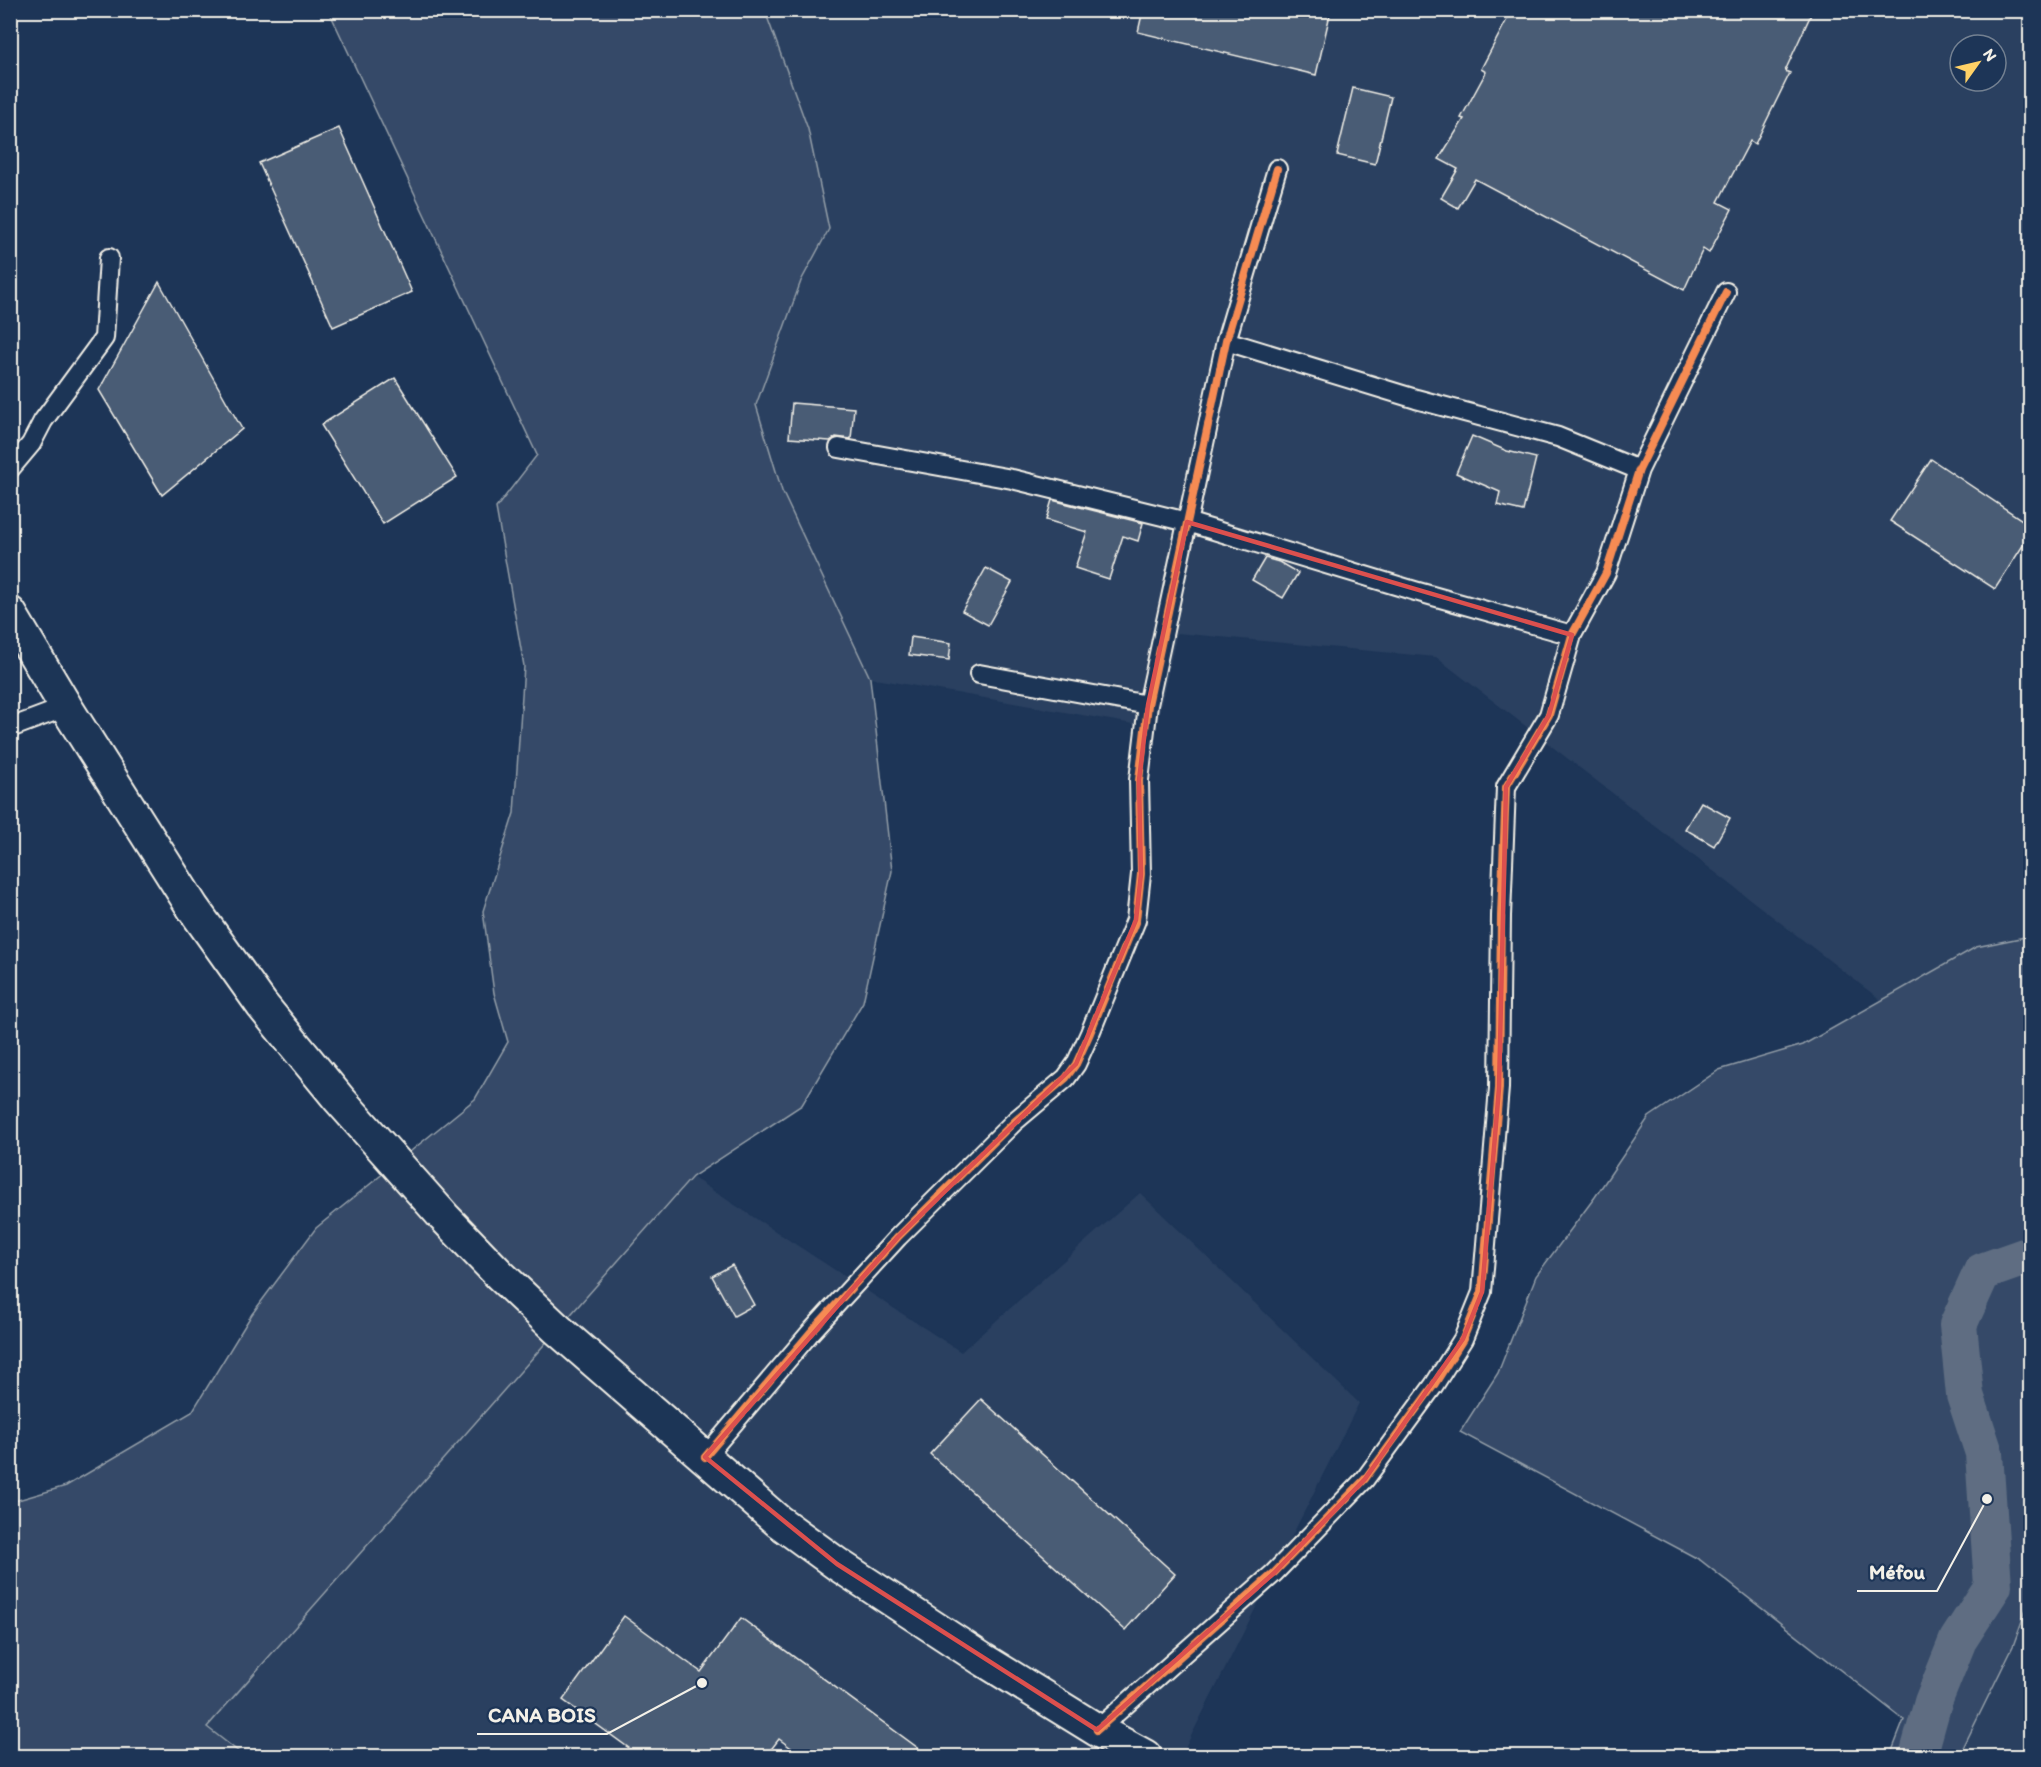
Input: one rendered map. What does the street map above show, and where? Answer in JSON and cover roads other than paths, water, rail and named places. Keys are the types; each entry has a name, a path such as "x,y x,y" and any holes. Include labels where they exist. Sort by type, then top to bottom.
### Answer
{"highway":[{"path":"10,613 66,707 193,908 262,1005 339,1099 444,1217 500,1275 556,1328 778,1521 837,1564 982,1659 1097,1730 1145,1756"}],"street":[{"path":"705,1457 810,1333 898,1238 1015,1121 1066,1078 1076,1064 1136,920 1140,900 1141,874 1139,780 1148,705 1226,341 1277,169"},
{"path":"10,469 31,444 43,421 104,338 109,258"},
{"path":"1097,1730 1274,1573 1365,1479 1434,1385 1463,1339 1482,1292 1499,1088 1501,916 1506,787 1549,716 1572,635 1606,573 1639,470 1725,292"},
{"path":"1226,341 1416,399 1558,437 1639,470"},
{"path":"839,448 1012,479 1187,522 1415,591 1572,635"},
{"path":"979,674 1148,705"},
{"path":"10,728 66,707"}],"waterway":[{"path":"1918,1756 1933,1702 1958,1640 1993,1586 1984,1453 1965,1395 1958,1325 1982,1272 2030,1255"}],"place":[{"name":"Méfou","path":"1987,1499"},
{"name":"CANA BOIS","path":"702,1683"}]}
